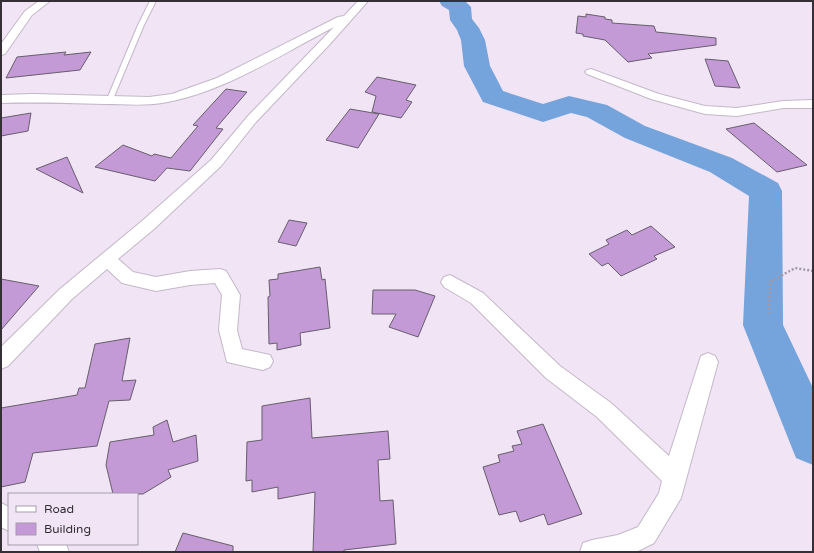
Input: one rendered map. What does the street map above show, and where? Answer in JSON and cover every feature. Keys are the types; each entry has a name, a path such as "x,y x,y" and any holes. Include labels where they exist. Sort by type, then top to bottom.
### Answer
{"street":[{"path":"1,52 28,13 45,1"},
{"path":"1,360 66,294 216,163 257,114 363,1"},
{"path":"1,99 164,100 194,92 220,81 351,15"},
{"path":"591,72 659,98 697,108 722,112 744,111 779,105 813,104"},
{"path":"107,259 128,278 156,284 190,278 220,276 231,295 228,330 234,356 263,361"},
{"path":"450,282 477,298 554,372 604,410 674,477"},
{"path":"592,552 620,547 646,535 669,498 708,362"}],"lane":[{"path":"110,99 141,25 153,1"}],"path":[{"path":"769,313 770,282 795,268 813,271"}],"building":[{"path":"586,14 605,17 605,19 612,20 612,23 654,26 656,32 716,38 716,45 648,54 652,58 628,62 605,40 583,36 583,34 576,33 578,16 586,17"},
{"path":"66,52 64,55 91,52 80,70 6,78 17,57"},
{"path":"705,59 728,61 740,88 715,86"},
{"path":"377,77 416,85 406,100 412,102 401,118 372,112 376,96 365,92"},
{"path":"226,89 247,92 216,128 223,129 190,171 167,168 155,181 95,167 123,145 152,156 154,154 171,158 198,126 193,125"},
{"path":"350,109 379,114 358,148 326,140"},
{"path":"31,113 28,131 1,136 1,118"},
{"path":"754,123 807,165 777,172 726,129"},
{"path":"67,157 83,193 36,169"},
{"path":"289,220 307,223 296,246 278,242"},
{"path":"651,226 675,247 654,256 657,259 621,276 608,263 602,266 589,254 609,244 606,240 627,230 632,235"},
{"path":"320,267 322,280 325,279 330,328 300,333 301,345 277,350 277,343 269,344 269,280 278,279 278,274"},
{"path":"1,279 39,286 1,330"},
{"path":"373,290 415,290 435,296 418,337 389,327 396,314 372,314"},
{"path":"130,338 122,381 136,380 130,400 109,401 97,446 33,453 25,482 1,487 1,408 77,395 79,388 85,388 95,344"},
{"path":"310,398 312,438 388,431 390,459 378,460 380,501 393,500 396,544 344,550 344,552 313,552 315,492 278,499 278,487 252,492 252,480 246,481 247,442 262,440 262,406"},
{"path":"167,420 173,442 196,435 198,461 168,470 171,477 143,494 113,493 106,465 110,442 154,435 153,427"},
{"path":"543,424 582,514 548,525 544,514 520,522 516,511 499,515 483,467 500,462 498,455 514,451 512,446 522,444 517,431"},
{"path":"183,533 233,546 233,552 175,552"}],"waterway":[{"path":"450,1 460,7 461,20 468,28 473,40 477,66 493,96 543,114 569,104 597,111 635,132 721,165 766,191 763,325 813,441"}]}
